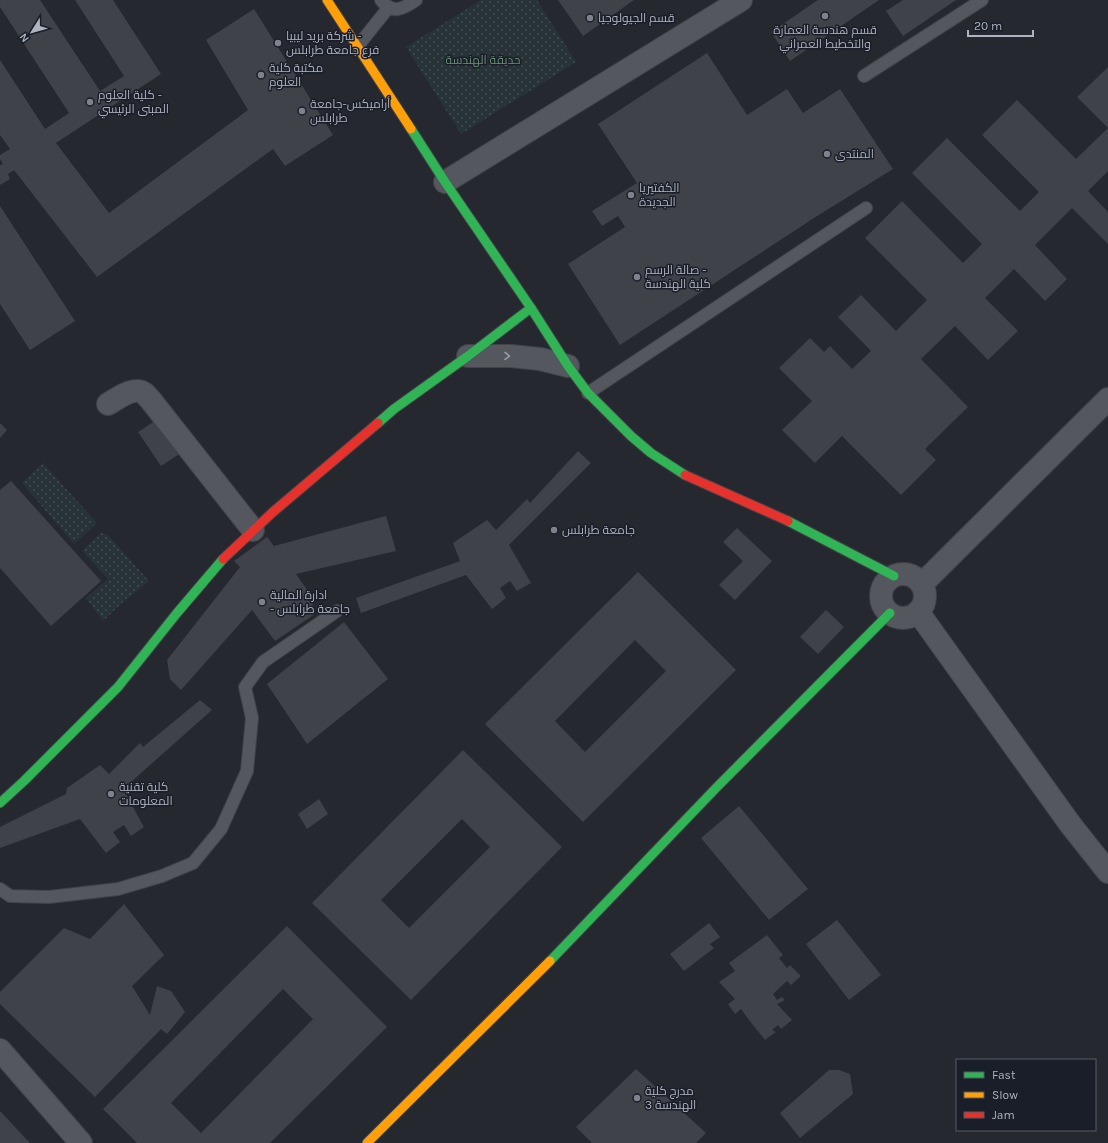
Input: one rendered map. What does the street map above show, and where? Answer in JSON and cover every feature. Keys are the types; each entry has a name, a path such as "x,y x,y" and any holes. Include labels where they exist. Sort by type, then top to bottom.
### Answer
{"street":[{"path":"327,0 445,182 531,308 568,366 588,393 641,445 684,474 789,522 894,576"},
{"path":"445,182 741,0"},
{"path":"0,804 118,687 182,607 223,559 253,530 394,409 468,356 531,308"},
{"path":"468,356 511,356 540,359 568,366"},
{"path":"108,404 130,392 143,392 154,402 253,530"},
{"path":"922,584 1108,399"},
{"path":"906,574 918,579 922,584 925,591 925,598 923,606 918,612 902,618 890,613 884,607 881,598 882,589 886,581 894,576 906,574"},
{"path":"918,612 1070,824 1108,872"},
{"path":"367,1143 548,963 717,787 890,613"},
{"path":"0,1050 82,1143"}],"lane":[{"path":"357,47 385,3 395,10 416,0"},
{"path":"864,76 982,0"},
{"path":"588,393 866,208"},
{"path":"0,889 10,896 50,897 118,889 162,876 193,862 221,829 247,771 252,718 245,687 263,662 337,611"}],"green space":[{"name":"حديقة الهندسة","path":"481,0 537,0 576,62 461,134 406,47"},
{"path":"43,463 97,523 74,544 22,483"},
{"path":"101,533 108,535 149,581 123,602 103,621 86,598 108,579 82,551"}],"building":[{"path":"0,0 40,0 100,91 124,76 75,0 113,0 161,74 56,143 109,213 248,110 206,40 254,9 333,135 285,166 273,149 97,277 14,170 8,174 10,179 0,185 0,165 3,164 0,159 0,155 10,149 0,135 0,60 45,129 69,113 0,7"},
{"name":"قسم الجيولوجيا","path":"558,0 634,0 583,36"},
{"name":"قسم هندسة العمارة والتخطيط العمراني","path":"818,0 879,0 790,61 771,32"},
{"path":"903,0 956,0 903,36 886,11"},
{"path":"707,53 747,115 787,89 803,113 840,89 893,169 814,218 620,345 568,264 625,227 618,216 602,226 592,211 637,183 598,124"},
{"path":"1108,67 1108,128 1077,97"},
{"path":"1017,100 1076,159 1108,128 1108,171 1088,191 1108,212 1108,244 1072,208 1035,245 1067,279 1045,301 1014,269 985,298 1018,331 988,360 955,326 921,359 968,407 925,449 936,460 901,495 842,436 815,463 782,430 812,401 779,368 810,338 824,352 830,346 852,369 871,351 838,317 861,295 896,331 927,300 865,238 902,201 963,263 982,244 912,173 947,138 1020,211 1039,192 982,135"},
{"path":"0,206 75,321 30,350 0,304"},
{"path":"161,417 184,451 161,466 138,432"},
{"path":"0,423 7,430 0,438"},
{"path":"578,451 591,463 509,545 531,583 517,591 510,581 500,588 506,598 492,609 466,575 361,613 356,598 460,561 453,543 487,520 496,530 527,499 530,503"},
{"path":"11,481 101,581 51,626 0,568 0,490"},
{"name":"ادارة المالية - جامعة طرابلس","path":"386,516 396,551 296,574 310,594 315,614 275,641 252,610 181,690 170,679 167,660 240,567 234,561 267,537 274,546"},
{"path":"737,528 772,561 735,600 719,585 743,561 723,542"},
{"path":"638,572 736,670 583,822 485,724","holes":["635,640 666,671 585,752 555,721"]},
{"path":"826,610 844,627 818,654 800,637"},
{"path":"344,622 388,679 307,744 267,684"},
{"path":"200,700 212,710 123,789 144,827 131,836 124,825 113,832 120,842 106,853 80,819 0,848 0,827 66,794 67,788 100,765 109,774 140,743 143,747"},
{"path":"463,750 562,847 411,1000 312,903","holes":["462,819 490,847 409,928 381,900"]},
{"path":"319,799 328,814 307,829 298,814"},
{"path":"739,806 808,889 769,920 701,838"},
{"path":"124,904 164,955 132,986 150,1015 157,986 171,991 185,1012 167,1034 161,1029 95,1097 0,1004 0,992 64,928 90,939"},
{"path":"837,920 881,975 849,1000 806,944"},
{"path":"709,923 720,937 710,944 714,948 684,971 670,954"},
{"path":"287,926 387,1027 270,1143 137,1143 103,1109","holes":["283,989 313,1019 201,1133 171,1103"]},
{"path":"767,935 783,955 779,958 787,968 790,965 801,976 791,985 787,981 773,994 777,1000 782,997 785,1000 777,1004 792,1020 781,1029 778,1025 772,1030 776,1032 765,1040 741,1009 735,1014 728,1004 735,999 719,982 735,971 729,963"},
{"name":"مدرج كلية الهندسة 3","path":"636,1069 706,1133 696,1143 592,1143 576,1127"},
{"path":"829,1070 839,1070 850,1074 853,1094 800,1138 780,1113"},
{"path":"0,1111 30,1143 0,1143"}],"traffic: fast":[{"path":"411,129 568,366 588,393 631,436 651,453 685,475"},
{"path":"378,423 394,409 468,356 531,308"},
{"path":"788,521 894,576"},
{"path":"0,803 118,687 177,613 223,559"},
{"path":"550,961 717,787 890,613"}],"traffic: slow":[{"path":"327,0 411,129"},
{"path":"367,1143 550,961"}],"traffic: jam":[{"path":"223,559 273,512 378,423"},
{"path":"685,475 788,521"}],"place":[{"name":"قسم هندسة العمارة والتخطيط العمراني","path":"825,16"},
{"name":"قسم الجيولوجيا","path":"590,18"},
{"name":"شركة بريد ليبيا - فرع جامعة طرابلس","path":"278,43"},
{"name":"مكتبة كلية العلوم","path":"261,75"},
{"name":"كلية العلوم - المبنى الرئيسي","path":"90,102"},
{"name":"أراميكس-جامعة طرابلس","path":"302,111"},
{"name":"المنتدى","path":"827,154"},
{"name":"الكفتيريا الجديدة","path":"631,195"},
{"name":"صالة الرسم - كلية الهندسة","path":"637,277"},
{"name":"جامعة طرابلس","path":"554,530"},
{"name":"ادارة المالية - جامعة طرابلس","path":"262,602"},
{"name":"كلية تقنية المعلومات","path":"111,794"},
{"name":"مدرج كلية الهندسة 3","path":"637,1098"}]}
